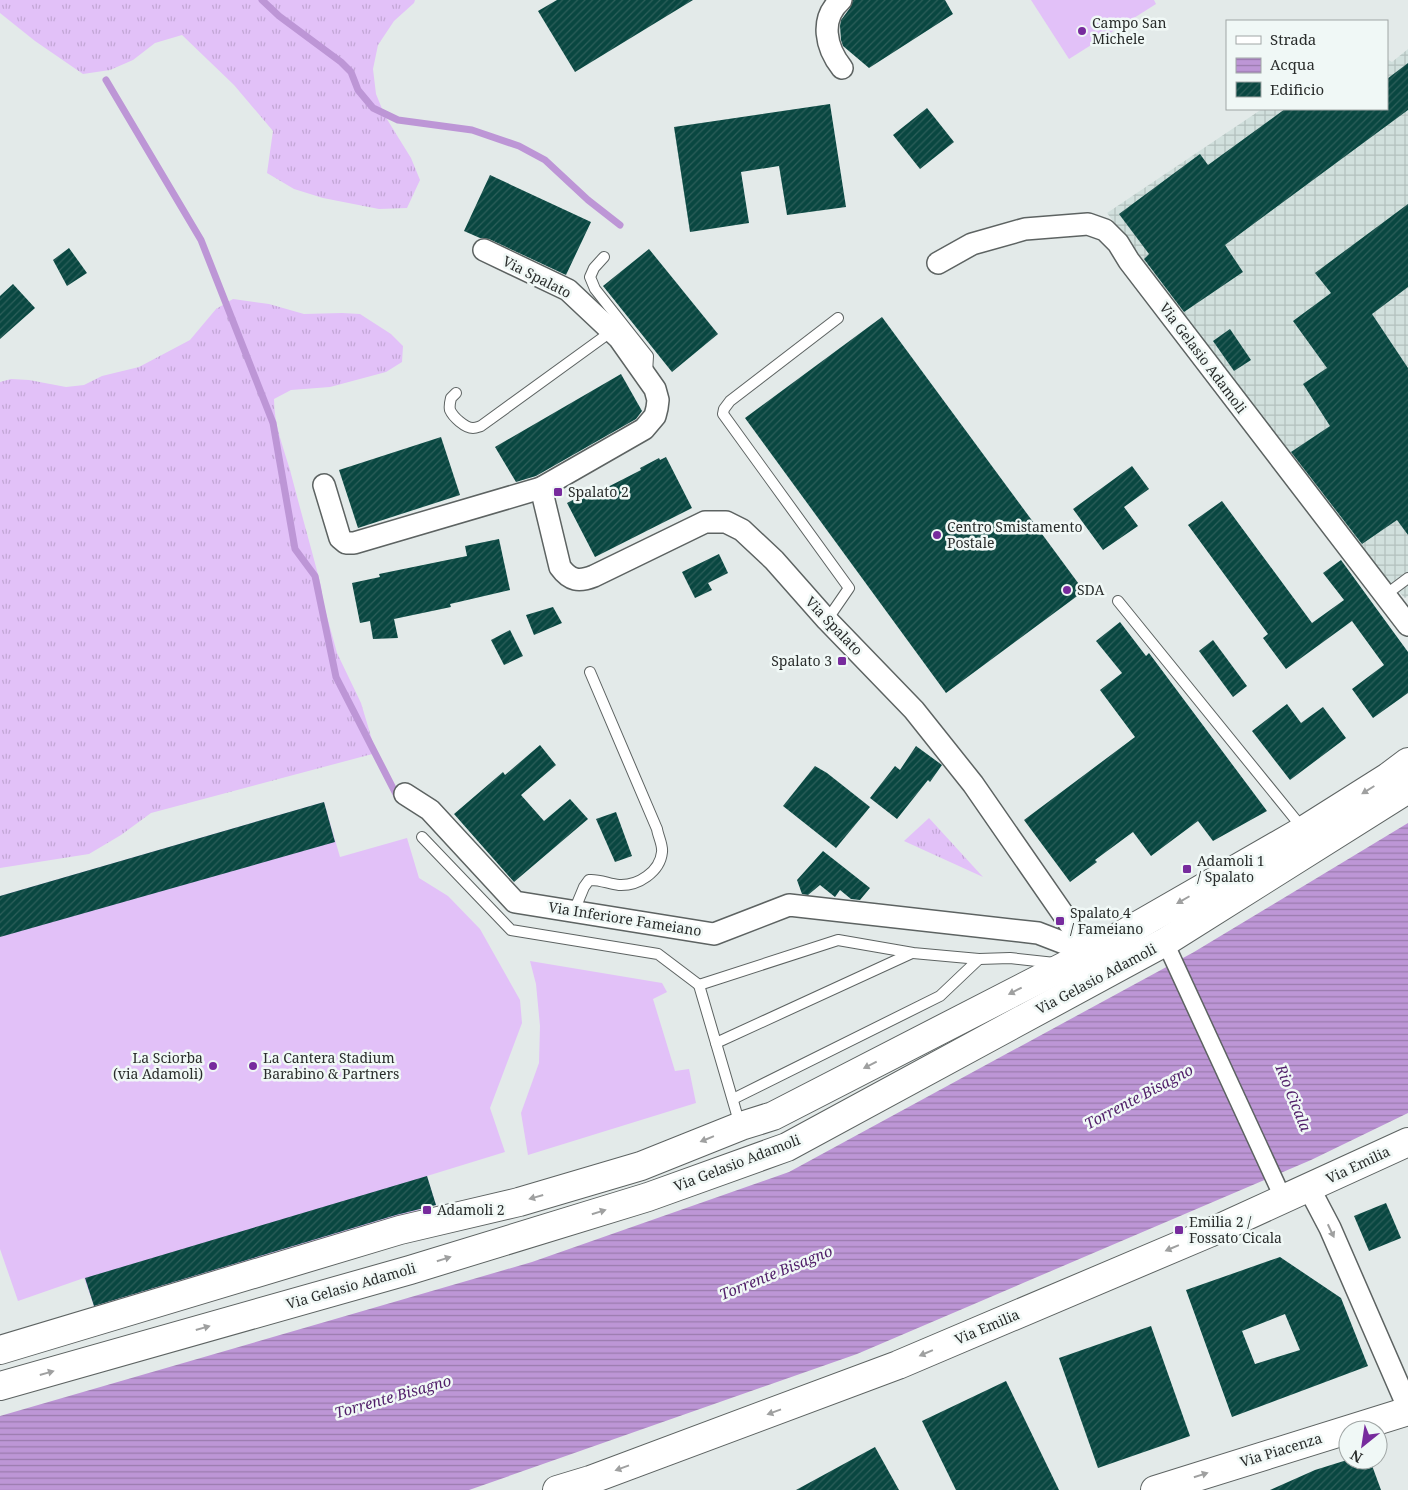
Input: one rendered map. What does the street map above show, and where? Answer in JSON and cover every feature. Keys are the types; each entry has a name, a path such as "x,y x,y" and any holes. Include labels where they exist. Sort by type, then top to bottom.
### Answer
{"main road":[{"name":"Via Gelasio Adamoli","path":"0,1350 400,1230 519,1202 640,1166 740,1126 772,1116 1078,958 1304,830 1388,778 1408,762"},
{"name":"Via Gelasio Adamoli","path":"0,1386 429,1264 648,1197 787,1147 1169,949 1408,789"},
{"name":"Via Emilia","path":"557,1490 590,1480 898,1366 1209,1233 1278,1187 1309,1188 1408,1142"},
{"name":"Via Piacenza","path":"1156,1490 1408,1411"}],"street":[{"path":"841,0 835,6 828,22 828,34 830,48 842,68"},
{"name":"Via Gelasio Adamoli","path":"938,263 972,244 1025,229 1088,224 1105,230 1118,243 1129,261 1408,625"},
{"name":"Via Spalato","path":"324,486 340,538 346,543 354,543 541,488 644,429 650,423 658,400 655,389 619,338 568,290 484,250"},
{"name":"Via Spalato","path":"541,488 560,567 566,574 575,579 585,580 705,522 726,522 742,530 774,560 827,620 914,710 967,777 1078,958"},
{"name":"Via Inferiore Fameiano","path":"405,794 430,810 515,902 714,934 789,905 1038,933 1078,958"},
{"path":"1169,949 1278,1187"},
{"path":"1309,1188 1330,1228 1408,1407"}],"lane":[{"path":"604,256 594,268 590,277 595,288 648,356 646,376"},
{"path":"827,620 849,588 723,414 730,401 838,318"},
{"path":"456,393 451,398 450,410 464,425 472,428 481,426 612,331"},
{"path":"1384,596 1408,578"},
{"path":"1118,600 1304,830"},
{"path":"574,911 589,880 596,879 622,885 635,884 654,869 662,851 657,829 590,672"},
{"path":"422,837 512,930 658,954 699,985 740,1126"},
{"path":"699,985 838,940 913,952 979,959 1078,958"},
{"path":"716,1043 913,952"},
{"path":"733,1099 940,996 979,959"}],"shaded area":[{"path":"1408,49 1408,596 1405,598 1383,577 1107,213 1261,110 1388,110 1388,60 1392,62"}],"green space":[{"path":"0,0 415,0 394,21 378,45 373,69 376,94 385,116 411,158 420,180 407,208 379,209 323,198 294,189 267,173 273,131 234,85 182,35 155,43 133,60 110,70 83,74 35,41 0,13"},
{"name":"Campo San Michele","path":"1031,0 1154,0 1156,4 1069,59"},
{"path":"233,299 269,304 304,314 360,314 391,334 403,346 402,362 386,372 330,387 291,390 274,399 277,427 321,586 323,602 337,653 361,703 376,753 151,813 121,835 89,854 0,868 0,382 11,379 29,380 66,387 84,385 102,376 139,367 190,340 216,309"},
{"name":"La Cantera Stadium Barabino & Partners","path":"324,802 340,857 407,838 419,878 448,896 480,929 520,1000 522,1023 490,1108 505,1152 427,1176 436,1205 94,1306 84,1278 18,1301 0,1249 0,896"},
{"path":"929,818 983,877 904,841"},
{"path":"530,961 662,983 667,992 653,999 675,1071 689,1069 696,1103 528,1155 521,1113 539,1063 540,1026 536,984"}],"water":[{"path":"1408,823 1408,1113 1311,1160 857,1354 469,1490 0,1490 0,1416 532,1262 789,1172 1194,952"}],"building":[{"path":"557,0 693,0 575,72 538,11"},
{"path":"853,0 945,0 953,14 869,68 843,46 841,40 841,20 850,8"},
{"path":"1408,63 1408,110 1225,245 1243,272 1184,312 1144,259 1149,254 1119,214 1200,154 1208,165 1284,110 1388,110 1388,78"},
{"path":"830,104 846,207 787,215 779,166 741,172 749,223 690,232 674,127"},
{"path":"927,108 954,142 920,169 893,135"},
{"path":"490,175 591,222 566,275 489,239 480,238 464,231"},
{"path":"1408,204 1408,287 1372,314 1408,368 1408,535 1397,520 1362,544 1291,452 1330,426 1303,384 1327,368 1293,321 1331,293 1315,273"},
{"path":"69,248 87,273 67,286 53,260"},
{"path":"649,249 718,334 672,372 603,286"},
{"path":"13,284 35,308 0,339 0,296"},
{"name":"Centro Smistamento Postale","path":"882,317 1084,591 946,693 745,418"},
{"path":"1230,329 1251,360 1234,371 1213,341"},
{"path":"621,374 642,411 636,419 536,476 516,482 495,447"},
{"path":"441,437 460,495 358,528 339,470"},
{"path":"666,457 692,508 595,557 567,503 596,488 598,492 641,470 640,468 659,458 660,460"},
{"path":"1132,466 1149,489 1124,507 1138,526 1103,550 1073,509"},
{"path":"1222,501 1312,623 1344,600 1323,573 1341,560 1408,652 1408,693 1373,718 1352,689 1384,665 1352,621 1286,669 1263,638 1268,634 1188,525"},
{"path":"499,539 510,590 450,604 451,607 394,619 398,638 373,639 370,621 360,623 352,583 380,577 379,574 467,556 465,546"},
{"path":"719,554 728,573 708,583 712,590 695,598 682,572"},
{"path":"553,607 562,623 534,635 526,615"},
{"path":"1120,622 1146,656 1149,653 1267,811 1213,841 1198,821 1151,856 1133,832 1095,860 1097,862 1070,882 1024,820 1135,737 1100,690 1122,673 1096,641"},
{"path":"510,630 523,656 504,665 491,640"},
{"path":"1213,640 1247,686 1233,697 1199,651"},
{"path":"1287,704 1301,723 1323,707 1346,738 1290,780 1252,731"},
{"path":"540,745 556,765 521,795 544,821 570,799 588,819 514,882 454,814 503,772 505,775"},
{"path":"916,746 942,765 930,782 928,780 897,819 870,798 895,766 900,770"},
{"path":"815,766 827,773 870,807 836,848 783,806"},
{"path":"324,802 335,842 0,937 0,896"},
{"path":"616,812 632,856 615,862 596,819"},
{"path":"823,851 870,888 860,900 851,899 840,890 835,897 820,885 808,895 802,894 797,880"},
{"path":"427,1176 436,1205 396,1215 94,1306 85,1278"},
{"path":"1386,1203 1401,1238 1369,1251 1354,1216"},
{"path":"1280,1257 1341,1298 1368,1366 1232,1417 1186,1290","holes":["1285,1314 1300,1350 1255,1364 1242,1331"]},
{"path":"1151,1326 1190,1436 1098,1468 1059,1358"},
{"path":"1006,1381 1059,1490 956,1490 922,1421"},
{"path":"875,1447 899,1490 796,1490"},
{"path":"1338,1463 1338,1470 1374,1470 1381,1490 1270,1490 1315,1470"}],"waterway":[{"path":"262,0 279,16 341,62 351,72 358,90 373,108 398,120 472,130 519,146 545,160 588,200 620,225"},
{"path":"106,80 201,240 273,423 295,549 315,576 336,677 397,796"}],"place":[{"name":"Campo San Michele","path":"1082,31"},
{"name":"Spalato 2","path":"558,492"},
{"name":"Centro Smistamento Postale","path":"937,535"},
{"name":"SDA","path":"1067,590"},
{"name":"Spalato 3","path":"842,661"},
{"name":"Adamoli 1 / Spalato","path":"1187,869"},
{"name":"Spalato 4 / Fameiano","path":"1060,921"},
{"name":"La Sciorba (via Adamoli)","path":"213,1066"},
{"name":"La Cantera Stadium Barabino & Partners","path":"253,1066"},
{"name":"Adamoli 2","path":"427,1210"},
{"name":"Emilia 2 / Fossato Cicala","path":"1179,1230"}],"water label":[{"name":"Torrente Bisagno","path":"1139,1097"},
{"name":"Rio Cicala","path":"1293,1098"},
{"name":"Torrente Bisagno","path":"776,1273"},
{"name":"Torrente Bisagno","path":"393,1397"}]}
